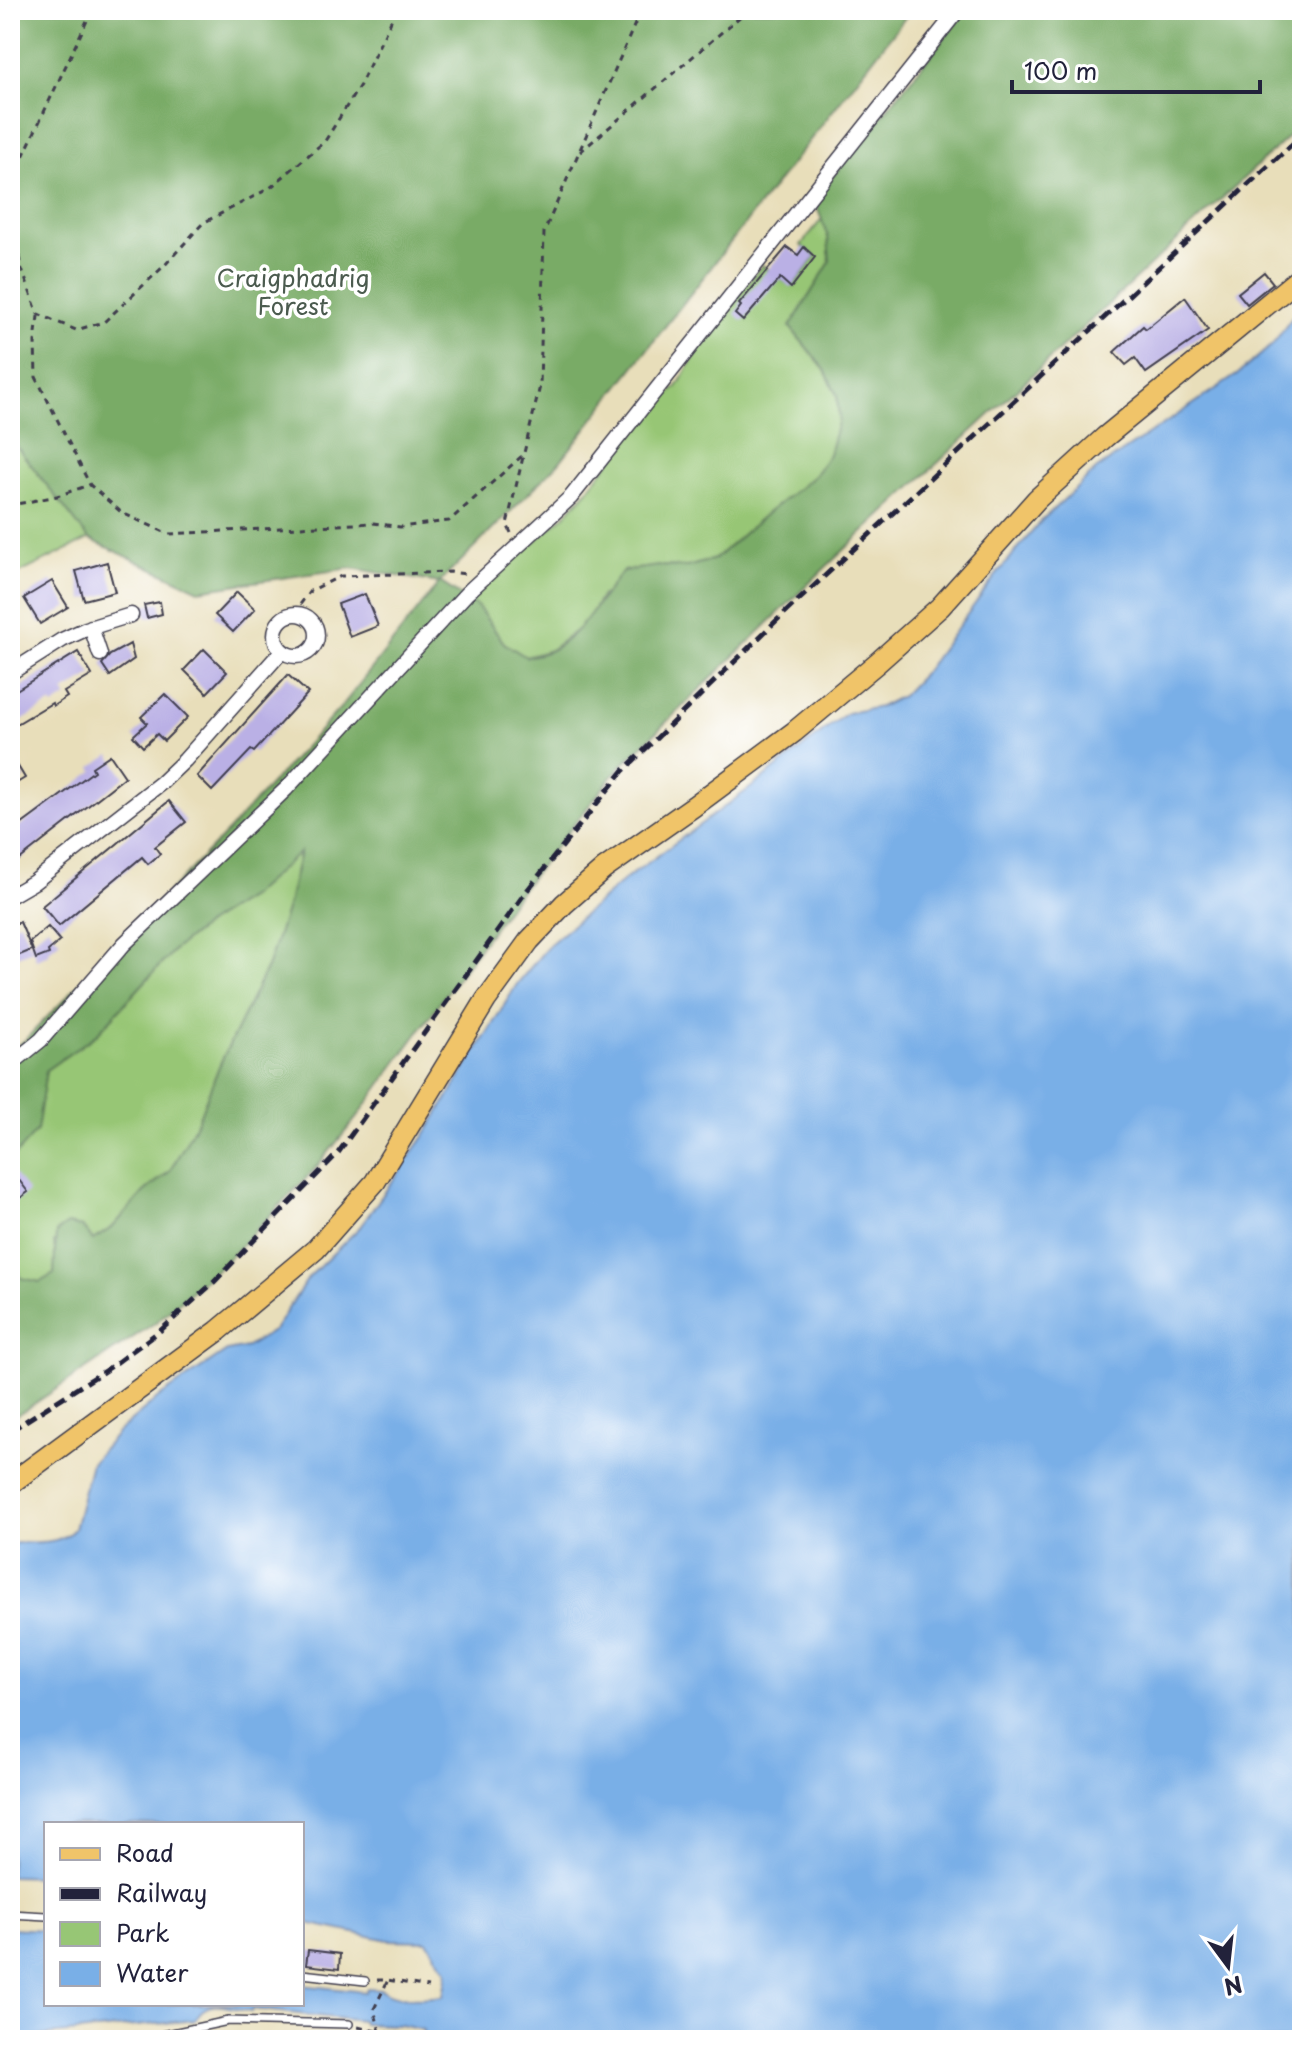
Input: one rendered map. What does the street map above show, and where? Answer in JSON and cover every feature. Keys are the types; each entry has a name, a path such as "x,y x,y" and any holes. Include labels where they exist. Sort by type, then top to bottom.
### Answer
{"main road":[{"path":"10,1484 218,1331 316,1249 375,1182 486,1000 529,941 564,904 604,869 794,732 877,663 940,607 1048,489 1105,437 1302,276"}],"street":[{"path":"10,1065 41,1040 124,944 286,789 484,577 571,497 958,10"},
{"path":"293,614 307,616 317,634 308,652 295,656 282,651 275,640 281,620 293,614"},
{"path":"10,673 62,640 131,615"},
{"path":"91,627 100,654"},
{"path":"10,896 34,882 161,783 282,651"}],"lane":[{"path":"10,1914 44,1916"},
{"path":"304,1974 365,1981"},
{"path":"140,2040 228,2021 349,2024"}],"path":[{"path":"92,10 13,178 20,264 38,314 36,377 90,485 122,513 169,534 373,523 400,527 449,521 523,455"},
{"path":"38,314 76,330 104,322 164,266 203,223 270,188 325,141 360,85 396,10"},
{"path":"517,547 507,524 540,386 544,232 641,10"},
{"path":"578,155 748,10"},
{"path":"10,511 17,504 90,485"},
{"path":"293,614 310,591 341,576 450,572 484,577"},
{"path":"365,1981 388,1980 428,1987"},
{"path":"380,2032 374,2009 388,1980"},
{"path":"349,2024 437,2040"}],"green space":[{"name":"Craigphadrig Forest","path":"10,10 911,10 559,463 440,582 478,607 504,643 526,657 551,650 572,635 623,571 658,566 687,567 715,559 814,476 829,454 839,419 837,395 825,370 790,327 830,262 828,237 814,199 967,10 1302,10 1302,124 827,566 620,767 517,895 359,1115 314,1170 227,1260 156,1322 10,1420 10,1255 21,1278 40,1282 54,1274 56,1232 68,1224 82,1227 93,1240 113,1227 144,1192 170,1171 198,1120 220,1064 268,965 288,904 300,852 251,896 208,923 175,949 96,1035 46,1070 37,1131 10,1161 10,1051 25,1040 229,830 342,706 439,583 351,568 199,590 89,539 10,438"},
{"path":"822,219 828,237 830,262 790,327 825,370 837,395 839,419 830,454 814,476 715,559 687,567 658,566 602,595 585,624 550,650 526,657 504,643 478,607 468,600 565,515 587,491 646,414 677,387 708,333 762,265 792,287 815,257 801,245"},
{"path":"10,438 89,539 10,578"},
{"path":"300,850 288,904 268,965 220,1064 198,1120 170,1171 144,1192 113,1227 93,1240 82,1227 54,1242 54,1274 40,1282 21,1278 10,1255 10,1161 41,1100 46,1070 96,1035 175,949 208,923 251,896"}],"water":[{"path":"1302,304 1302,2040 423,2040 423,2030 400,2025 363,2024 362,2021 253,2009 251,2012 221,2006 304,2006 304,1985 365,1992 367,1988 381,1989 410,1998 443,1996 447,1971 427,1941 388,1940 304,1922 304,1822 44,1822 44,1877 10,1876 10,1544 53,1541 68,1535 74,1529 91,1463 118,1432 162,1395 227,1351 247,1347 274,1330 309,1277 360,1227 425,1135 517,984 549,945 623,881 847,713 880,707 902,696 923,674 1000,570 1042,520 1097,469 1238,374 1272,345"},
{"path":"10,1928 44,1930 44,2006 213,2006 200,2012 195,2020 10,2039"}],"building":[{"path":"787,247 798,255 804,247 815,257 791,288 780,278 743,321 735,314 741,306 739,304"},
{"path":"1264,272 1273,283 1247,304 1238,293"},
{"path":"1185,297 1208,330 1146,373 1135,358 1126,365 1114,352 1143,326 1146,329"},
{"path":"107,562 115,592 84,600 76,571"},
{"path":"52,581 68,607 40,624 24,598"},
{"path":"237,592 255,609 233,632 215,615"},
{"path":"365,594 378,626 350,637 338,604"},
{"path":"160,602 162,614 147,618 144,605"},
{"path":"130,644 134,659 110,676 102,664 110,655"},
{"path":"204,649 227,672 207,693 184,670"},
{"path":"78,652 92,675 64,692 67,697 10,728 10,694"},
{"path":"288,675 308,693 254,752 251,750 212,791 197,776"},
{"path":"165,694 188,717 164,741 157,734 143,747 133,736 147,723 141,717"},
{"path":"10,753 25,778 10,787"},
{"path":"110,755 125,777 10,867 10,833 94,771 92,767"},
{"path":"169,801 186,822 155,847 160,854 148,864 142,857 59,926 42,906"},
{"path":"20,922 32,950 10,959 10,926"},
{"path":"48,927 60,941 48,951 49,954 36,959 30,942"},
{"path":"10,1168 28,1192 10,1206"},
{"path":"308,1950 340,1954 339,1969 306,1965"}],"railway":[{"path":"10,1431 109,1368 161,1330 214,1282 338,1153 525,893 623,771 776,621 1302,135"}]}
